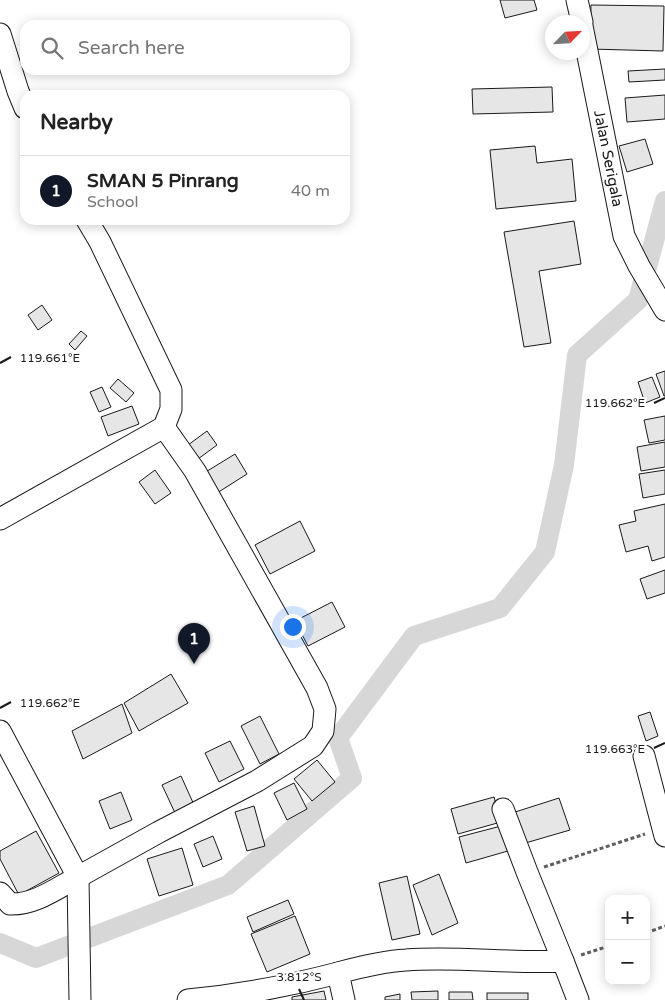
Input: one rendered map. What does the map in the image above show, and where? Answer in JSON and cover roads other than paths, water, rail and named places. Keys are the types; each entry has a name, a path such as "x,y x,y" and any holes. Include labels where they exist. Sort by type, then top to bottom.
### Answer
{"street":[{"name":"Jalan Serigala","path":"577,0 580,15"},
{"path":"0,34 20,95"},
{"name":"Jalan Serigala","path":"589,60 624,236 665,310"},
{"path":"0,519 164,427 171,409 171,390 100,242 90,225"},
{"path":"0,893 10,904 21,904 37,899 258,781 313,746 324,731 325,709 318,688 194,471 164,427"},
{"path":"0,731 78,877 80,1000"},
{"path":"644,756 664,832"},
{"path":"503,809 578,1000"},
{"path":"188,1000 270,989 362,967 406,960 563,961"},
{"path":"338,973 344,1000"}],"waterway":[{"path":"0,943 36,958 228,885 352,778 338,738 414,636 500,608 545,552 564,465 577,355 638,300 665,201"}],"place":[{"name":"SMAN 5 Pinrang","path":"194,664"}]}
